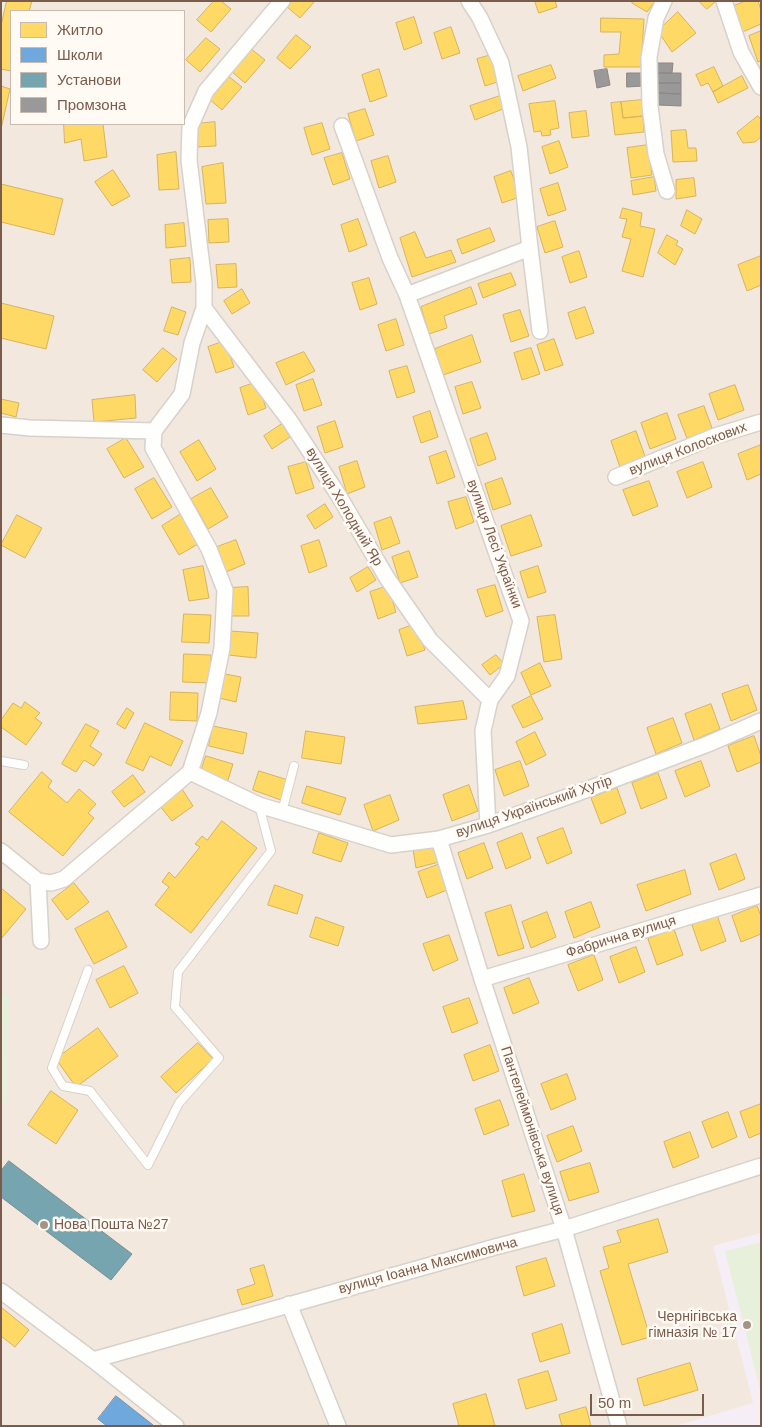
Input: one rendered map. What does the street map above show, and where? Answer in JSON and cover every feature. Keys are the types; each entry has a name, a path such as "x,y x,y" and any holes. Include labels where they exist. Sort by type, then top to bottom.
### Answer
{"street":[{"path":"1,850 38,881 51,883 64,879 190,772 209,713 222,648 225,590 208,549 153,448 154,432 182,394 192,343 204,308 204,283 189,160 190,126 206,91 282,1"},
{"path":"469,1 480,18 501,63 519,147 540,331"},
{"path":"664,1 656,18 649,57 649,76 650,106 656,154 667,191"},
{"path":"724,1 741,52 761,87"},
{"name":"вулиця Лесі Українки","path":"342,126 390,258 407,295 521,620 507,676 490,700 483,731 488,825"},
{"path":"407,295 530,248"},
{"name":"вулиця Холодний Яр","path":"204,308 290,421 339,496 387,578 430,640 490,700"},
{"name":"вулиця Колоскових","path":"616,477 715,436 761,422"},
{"path":"1,425 30,428 154,432"},
{"name":"вулиця Український Хутір","path":"190,772 259,805 391,845 439,839 488,825 708,744 761,721"},
{"name":"Пантелеймонівська вулиця","path":"439,839 482,979 564,1229 619,1426"},
{"path":"38,881 42,941"},
{"name":"Фабрична вулиця","path":"482,979 761,894"},
{"name":"вулиця Іоанна Максимовича","path":"93,1360 564,1229 761,1166"},
{"path":"1,1291 93,1360 176,1426"},
{"path":"289,1304 338,1426"}],"lane":[{"path":"1,761 24,765"},
{"path":"282,812 294,766"},
{"path":"88,970 52,1068 63,1086 90,1091 148,1165 179,1103 219,1058 175,1007 178,972 271,851 259,805"}],"shaded area":[{"path":"1,1 761,1 761,1426 1,1426"},
{"name":"Чернігівська гімназія № 17","path":"761,1233 761,1426 675,1426 753,1403 713,1246"}],"green space":[{"path":"1,991 9,997 7,1104 1,1100"},
{"path":"761,1242 761,1393 725,1251"}],"building: Житло":[{"path":"7,1 32,1 29,10 10,10 10,71 1,69 1,26"},
{"path":"214,1 221,1 231,9 211,32 197,20"},
{"path":"290,1 315,1 300,18 286,6"},
{"path":"535,1 555,1 557,7 539,13"},
{"path":"633,1 655,1 647,12 632,3"},
{"path":"699,1 716,1 707,9"},
{"path":"746,1 758,1 761,10 761,24 740,33 731,7"},
{"path":"678,12 696,33 672,52 658,31"},
{"path":"414,17 422,43 404,50 396,23"},
{"path":"601,18 644,19 641,67 604,67 604,55 619,54 621,32 601,32"},
{"path":"451,27 460,53 442,59 434,33"},
{"path":"761,31 761,61 758,62 749,36"},
{"path":"296,35 311,47 290,69 277,58"},
{"path":"206,38 220,49 200,72 186,60"},
{"path":"250,48 265,60 245,83 231,71"},
{"path":"495,54 503,80 485,86 477,59"},
{"path":"551,65 556,78 523,91 518,76"},
{"path":"714,67 723,86 713,92 708,83 701,86 696,75"},
{"path":"379,69 387,96 370,102 362,75"},
{"path":"228,76 242,87 222,110 208,98"},
{"path":"742,76 748,88 718,103 713,92"},
{"path":"1,86 10,89 1,129"},
{"path":"503,95 508,107 475,120 470,106"},
{"path":"642,100 643,116 623,118 621,102"},
{"path":"555,101 559,128 550,130 551,135 542,136 541,131 534,132 529,104"},
{"path":"621,102 623,118 643,116 644,132 615,135 611,103"},
{"path":"365,109 374,135 356,141 348,114"},
{"path":"586,111 589,136 572,138 569,113"},
{"path":"758,116 761,120 761,137 755,142 743,143 737,133"},
{"path":"215,122 216,146 196,147 195,124"},
{"path":"322,123 330,149 312,155 304,128"},
{"path":"64,125 103,125 107,157 84,161 81,139 65,143"},
{"path":"686,130 688,148 696,148 697,161 673,162 671,131"},
{"path":"559,141 568,167 550,174 542,147"},
{"path":"648,145 652,175 631,178 627,148"},
{"path":"176,152 179,189 159,190 157,155"},
{"path":"342,153 350,179 333,185 324,158"},
{"path":"388,156 396,182 379,188 371,161"},
{"path":"223,163 226,203 206,204 202,167"},
{"path":"113,170 130,196 112,206 95,182"},
{"path":"511,171 520,197 502,203 494,177"},
{"path":"654,177 656,191 633,195 631,181"},
{"path":"694,178 696,196 676,199 676,180"},
{"path":"558,183 566,210 548,216 540,189"},
{"path":"1,184 63,199 54,235 1,222"},
{"path":"623,208 642,213 640,226 655,229 643,277 622,271 631,239 622,237 627,219 620,218"},
{"path":"687,210 702,219 695,234 681,226"},
{"path":"228,219 229,242 209,243 208,220"},
{"path":"358,219 367,245 349,252 341,225"},
{"path":"555,221 563,247 545,253 537,227"},
{"path":"184,223 186,246 166,248 165,225"},
{"path":"490,228 495,241 462,254 457,240"},
{"path":"415,232 426,258 451,250 456,262 412,277 400,238"},
{"path":"667,235 678,241 676,245 683,249 675,265 658,253"},
{"path":"579,251 587,277 570,283 562,257"},
{"path":"761,256 761,285 747,291 738,265"},
{"path":"190,258 191,282 172,283 170,260"},
{"path":"236,264 237,287 218,288 216,265"},
{"path":"511,273 516,285 483,298 478,284"},
{"path":"369,278 377,304 360,310 352,283"},
{"path":"471,287 477,304 444,316 447,328 429,334 421,307"},
{"path":"242,289 250,303 232,314 224,301"},
{"path":"1,303 54,316 46,349 1,338"},
{"path":"172,307 186,312 178,335 164,331"},
{"path":"585,307 594,333 576,339 568,313"},
{"path":"520,310 529,336 511,342 503,315"},
{"path":"396,319 404,345 386,351 378,325"},
{"path":"472,335 481,362 443,375 435,349"},
{"path":"554,339 563,365 545,371 537,345"},
{"path":"225,341 234,367 216,373 208,347"},
{"path":"163,348 177,359 157,382 143,370"},
{"path":"531,348 540,374 522,380 514,353"},
{"path":"304,352 315,371 286,385 276,363"},
{"path":"407,366 415,392 397,398 389,371"},
{"path":"313,379 322,405 304,411 296,385"},
{"path":"257,382 266,408 248,415 240,388"},
{"path":"472,382 481,408 463,414 455,387"},
{"path":"735,385 744,410 718,420 709,394"},
{"path":"135,395 136,418 94,422 92,400"},
{"path":"1,399 19,403 16,417 1,413"},
{"path":"704,406 713,431 688,441 678,415"},
{"path":"430,411 438,437 421,443 413,417"},
{"path":"667,413 676,439 650,449 641,423"},
{"path":"335,421 343,447 325,453 317,427"},
{"path":"282,424 290,437 272,449 264,436"},
{"path":"636,431 645,456 620,467 611,441"},
{"path":"487,433 496,459 478,466 470,439"},
{"path":"126,438 144,467 124,478 107,449"},
{"path":"199,440 216,469 197,481 180,452"},
{"path":"761,445 761,474 747,480 738,454"},
{"path":"446,451 455,477 437,484 429,457"},
{"path":"357,461 365,487 347,494 339,467"},
{"path":"306,462 314,488 296,494 288,467"},
{"path":"703,462 712,487 687,498 677,472"},
{"path":"154,478 172,507 152,519 135,489"},
{"path":"502,478 511,504 493,510 485,484"},
{"path":"649,481 658,506 633,516 623,490"},
{"path":"211,488 228,517 208,529 191,499"},
{"path":"466,497 474,522 456,529 448,502"},
{"path":"325,504 333,517 315,529 307,516"},
{"path":"181,514 198,544 179,555 162,526"},
{"path":"17,515 42,528 25,558 1,545"},
{"path":"531,515 542,546 511,556 501,526"},
{"path":"391,517 400,543 382,550 374,523"},
{"path":"236,540 245,564 226,572 217,547"},
{"path":"319,540 327,566 309,573 301,546"},
{"path":"409,551 418,577 400,583 392,557"},
{"path":"203,566 209,598 189,601 183,570"},
{"path":"538,566 546,592 528,598 520,572"},
{"path":"368,567 376,580 357,592 350,578"},
{"path":"495,585 503,611 486,617 477,590"},
{"path":"388,586 396,612 378,619 370,592"},
{"path":"248,587 249,616 231,616 229,588"},
{"path":"184,614 211,615 209,643 182,642"},
{"path":"555,615 562,659 544,662 537,617"},
{"path":"416,624 425,650 407,656 399,630"},
{"path":"230,631 258,633 256,658 228,655"},
{"path":"184,654 211,655 210,683 183,682"},
{"path":"496,655 504,664 490,675 482,665"},
{"path":"540,663 551,686 531,695 521,673"},
{"path":"225,674 241,677 236,702 219,698"},
{"path":"748,685 757,710 731,721 722,694"},
{"path":"171,692 198,693 197,721 170,720"},
{"path":"531,696 543,719 523,728 512,706"},
{"path":"463,701 467,719 418,724 415,707"},
{"path":"25,702 40,713 35,718 42,723 26,745 1,727 1,720 13,703 21,708"},
{"path":"711,704 720,729 694,740 685,714"},
{"path":"127,708 134,713 125,729 117,724"},
{"path":"673,718 682,743 656,754 647,728"},
{"path":"145,723 183,741 171,766 150,756 143,771 126,763"},
{"path":"86,724 99,731 90,746 102,754 94,766 84,760 76,772 62,764"},
{"path":"213,726 247,733 243,754 209,746"},
{"path":"306,731 345,737 341,764 302,758"},
{"path":"535,732 546,755 526,765 516,742"},
{"path":"754,736 761,756 761,762 737,772 728,746"},
{"path":"206,756 233,764 227,783 200,775"},
{"path":"520,761 529,786 504,796 495,770"},
{"path":"701,761 710,786 685,797 675,771"},
{"path":"259,771 288,780 281,800 253,790"},
{"path":"42,772 52,781 48,787 67,803 79,789 96,804 88,813 94,818 63,856 9,812"},
{"path":"658,773 667,798 641,809 632,783"},
{"path":"133,775 145,792 124,807 112,792"},
{"path":"469,785 478,811 452,821 443,795"},
{"path":"307,786 346,798 340,815 302,803"},
{"path":"617,788 626,813 601,824 591,798"},
{"path":"182,789 193,806 172,821 160,806"},
{"path":"390,795 399,820 373,831 364,805"},
{"path":"222,821 257,848 191,933 155,905 169,887 162,882 169,872 175,878 200,847 195,844 202,836 207,840"},
{"path":"563,828 572,853 547,864 537,838"},
{"path":"319,833 348,843 341,862 313,853"},
{"path":"522,833 531,858 506,869 497,843"},
{"path":"436,843 439,862 416,868 413,849"},
{"path":"484,843 493,868 467,879 458,853"},
{"path":"736,854 745,879 719,890 710,864"},
{"path":"443,863 452,888 427,898 418,872"},
{"path":"685,870 691,894 646,911 637,885"},
{"path":"74,883 89,902 67,920 52,900"},
{"path":"275,885 303,895 297,914 268,905"},
{"path":"1,888 26,909 1,939"},
{"path":"591,902 600,927 574,938 565,912"},
{"path":"511,905 524,948 498,956 485,913"},
{"path":"757,906 761,916 761,934 741,942 732,916"},
{"path":"108,911 127,947 94,964 75,929"},
{"path":"547,912 556,937 531,948 522,922"},
{"path":"717,915 726,941 701,951 692,925"},
{"path":"316,917 344,927 338,946 310,937"},
{"path":"674,929 683,955 657,965 648,939"},
{"path":"449,935 458,960 433,971 423,944"},
{"path":"636,947 645,972 619,983 610,957"},
{"path":"594,955 603,980 578,991 568,965"},
{"path":"124,966 138,993 110,1008 96,980"},
{"path":"529,978 539,1003 513,1014 504,988"},
{"path":"469,998 478,1023 452,1033 443,1007"},
{"path":"98,1028 118,1056 76,1087 56,1059"},
{"path":"198,1043 213,1059 176,1093 161,1077"},
{"path":"490,1045 499,1071 473,1081 464,1055"},
{"path":"567,1074 576,1099 551,1110 541,1084"},
{"path":"51,1091 78,1110 56,1144 28,1125"},
{"path":"500,1100 509,1125 484,1135 475,1109"},
{"path":"761,1104 761,1133 749,1138 740,1112"},
{"path":"728,1112 737,1137 712,1148 702,1122"},
{"path":"573,1126 582,1151 557,1162 547,1136"},
{"path":"690,1132 699,1157 673,1168 664,1142"},
{"path":"590,1163 599,1192 569,1201 560,1172"},
{"path":"524,1174 535,1211 512,1217 502,1181"},
{"path":"658,1219 668,1252 628,1264 650,1337 622,1345 600,1271 609,1268 603,1247 621,1242 617,1231"},
{"path":"546,1258 555,1286 524,1296 516,1267"},
{"path":"264,1265 273,1296 242,1305 237,1290 255,1284 250,1269"},
{"path":"1,1307 29,1330 15,1347 1,1336"},
{"path":"562,1324 570,1353 540,1362 532,1334"},
{"path":"690,1363 698,1390 644,1406 637,1379"},
{"path":"548,1371 557,1400 526,1409 518,1380"},
{"path":"486,1394 495,1426 459,1426 453,1404"},
{"path":"586,1407 591,1426 562,1426 559,1415"}],"building: Школи":[{"path":"116,1396 153,1425 107,1426 98,1419"}],"building: Установи":[{"path":"9,1161 132,1254 111,1280 1,1197 1,1171"}],"building: Промзона":[{"path":"657,63 673,63 672,73 656,73"},
{"path":"607,69 610,85 597,88 594,71"},
{"path":"627,73 642,73 643,86 627,87"},
{"path":"656,73 681,73 681,83 656,83"},
{"path":"656,83 681,83 681,94 656,93"},
{"path":"658,93 681,94 681,106 658,105"}],"place":[{"name":"Нова Пошта №27","path":"44,1225"},
{"name":"Чернігівська гімназія № 17","path":"747,1325"}]}
